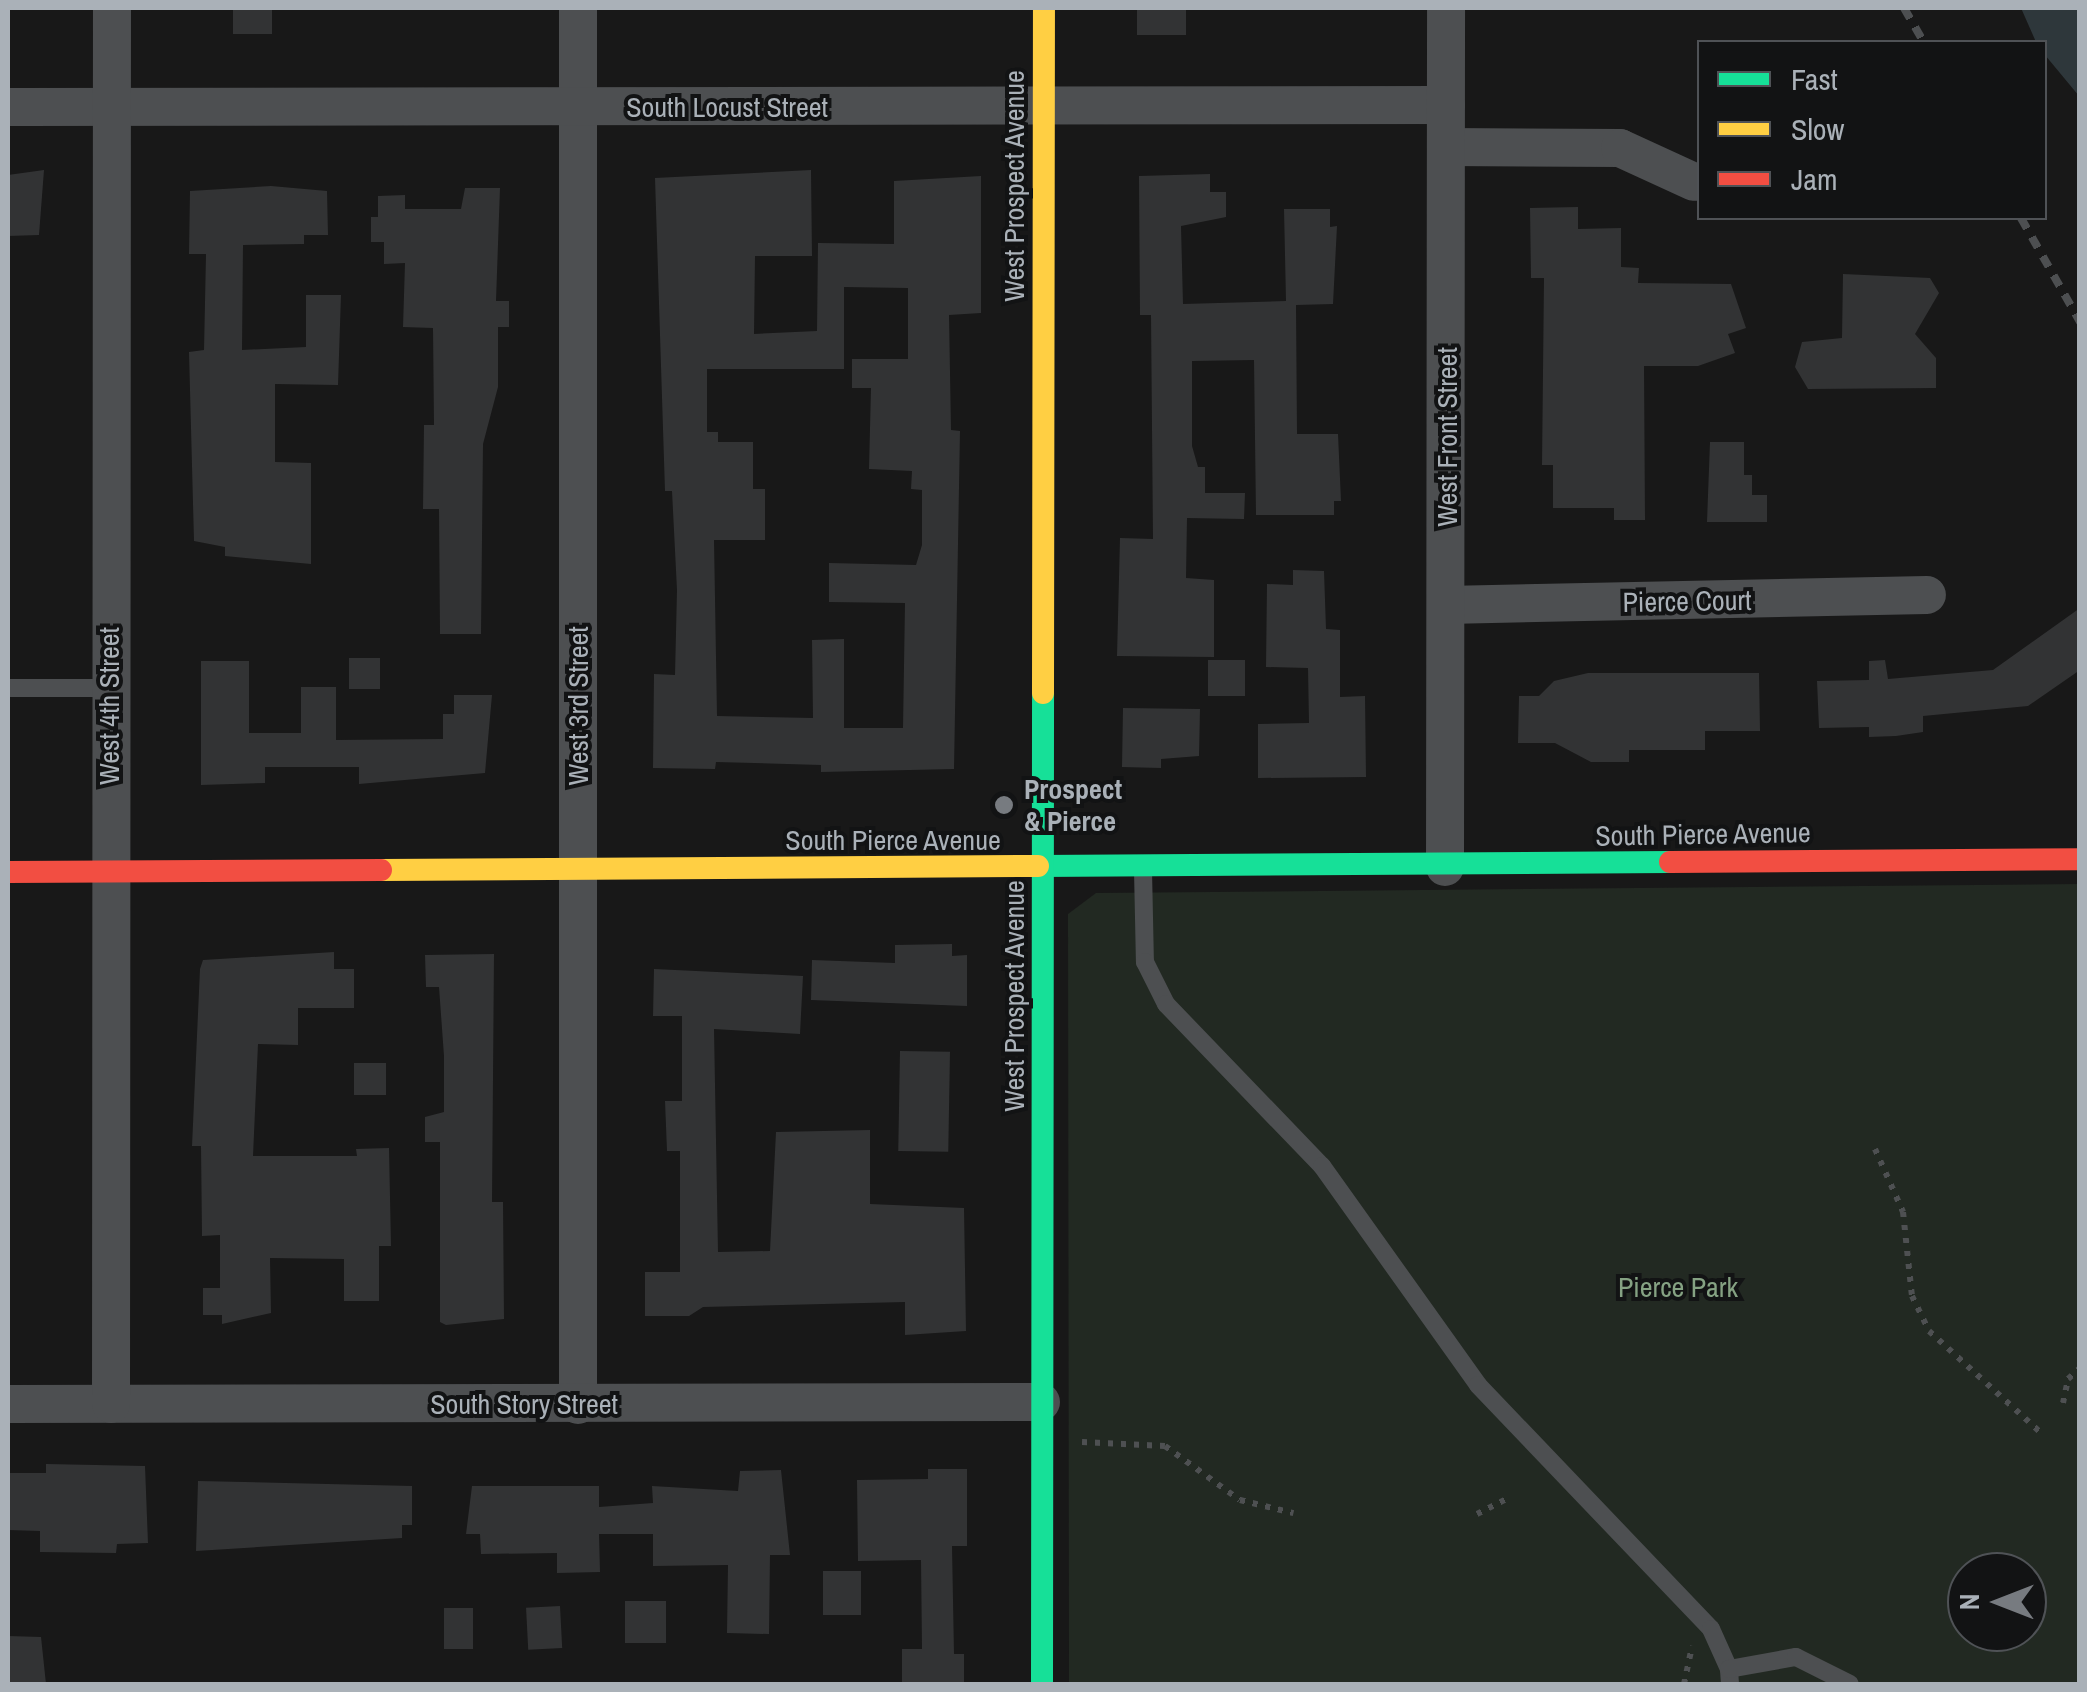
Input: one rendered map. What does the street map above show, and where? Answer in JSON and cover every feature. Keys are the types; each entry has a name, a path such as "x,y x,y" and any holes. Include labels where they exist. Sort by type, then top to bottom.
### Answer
{"street":[{"name":"West 4th Street","path":"111,1404 108,688 112,8"},
{"name":"West 3rd Street","path":"578,8 578,1405"},
{"name":"West Prospect Avenue","path":"1042,1684 1044,8"},
{"name":"West Front Street","path":"1444,867 1446,8"},
{"name":"South Locust Street","path":"8,107 1446,105"},
{"path":"1446,147 1620,148 1694,182"},
{"name":"Pierce Court","path":"1446,605 1927,595"},
{"name":"South Pierce Avenue","path":"8,872 1144,870 2080,859"},
{"name":"South Story Street","path":"8,1404 1040,1402"}],"lane":[{"path":"8,688 108,688"},
{"path":"1144,870 1152,983 1349,1199 1478,1384 1711,1629 1729,1676 1805,1657 1850,1684"}],"path":[{"path":"1875,1149 1903,1212 1912,1296 1929,1331 2040,1432"},
{"path":"2062,1403 2068,1378 2080,1368"},
{"path":"1071,1442 1165,1446 1240,1500 1293,1513"},
{"path":"1478,1514 1508,1498"}],"green space":[{"name":"Pierce Park","path":"2079,884 2079,1684 1069,1684 1068,914 1096,893"}],"shaded area":[{"path":"2021,8 2079,8 2079,96 2047,57 2047,40 2035,40"}],"building":[{"path":"233,8 272,8 272,34 233,34"},
{"path":"1137,8 1186,8 1186,35 1137,35"},
{"path":"44,170 39,235 8,236 8,175"},
{"path":"811,170 812,256 755,256 754,334 817,331 818,243 894,244 894,181 981,176 981,313 949,315 951,430 960,431 954,769 821,772 821,765 716,762 715,769 653,768 654,674 675,675 677,590 672,491 665,491 655,178","holes":["844,287 908,288 908,359 852,359 852,388 871,388 869,469 912,471 911,489 922,490 922,545 916,565 829,563 829,602 905,603 903,728 844,728 844,639 812,640 813,718 717,716 714,540 765,540 765,489 753,489 753,442 718,442 718,432 707,432 707,369 844,369"]},
{"path":"1210,174 1210,192 1226,192 1226,217 1181,226 1183,304 1286,301 1284,209 1330,209 1330,227 1337,226 1333,304 1296,305 1297,434 1338,434 1341,501 1334,501 1334,515 1256,515 1254,360 1192,361 1192,446 1198,467 1205,467 1205,493 1245,493 1244,519 1187,518 1186,578 1214,580 1214,657 1117,656 1120,538 1153,539 1151,315 1140,315 1139,176"},
{"path":"271,186 327,191 328,235 304,235 304,244 243,245 242,350 306,347 306,295 341,295 338,385 275,384 275,462 311,463 311,564 225,556 225,547 194,541 189,352 204,350 206,254 189,254 190,191"},
{"path":"465,188 500,188 496,301 509,301 509,327 498,327 498,387 483,444 481,634 440,634 439,509 423,509 424,425 434,425 433,328 403,327 405,263 384,264 384,242 371,242 371,217 378,217 378,196 405,195 405,209 461,209"},
{"path":"1578,207 1578,229 1621,228 1621,267 1639,268 1638,283 1731,284 1746,328 1728,334 1735,353 1698,366 1644,366 1645,520 1614,520 1614,508 1553,508 1553,465 1542,465 1544,278 1531,278 1530,208"},
{"path":"1843,274 1930,278 1939,293 1915,334 1936,358 1936,388 1808,389 1795,367 1802,342 1842,338"},
{"path":"1710,442 1744,442 1744,475 1752,475 1752,495 1767,495 1767,522 1707,522"},
{"path":"1293,570 1324,571 1326,629 1340,630 1340,697 1365,696 1366,777 1258,778 1258,724 1309,723 1308,668 1266,667 1267,584 1293,585"},
{"path":"2080,608 2080,670 2028,706 1923,716 1923,732 1896,736 1869,737 1869,727 1819,728 1817,681 1869,680 1869,661 1885,660 1888,679 1993,670"},
{"path":"349,658 380,658 380,689 349,689"},
{"path":"1208,660 1245,660 1245,696 1208,696"},
{"path":"201,661 249,661 249,733 301,733 301,687 336,687 336,740 443,739 443,714 454,714 454,695 492,695 485,773 359,784 359,767 265,767 265,783 201,785"},
{"path":"1588,673 1759,673 1760,731 1705,731 1705,750 1629,750 1629,762 1591,762 1555,743 1518,743 1519,696 1539,696 1554,681"},
{"path":"1123,708 1200,709 1199,756 1161,759 1161,768 1122,767"},
{"path":"952,944 952,956 967,955 967,1006 811,1000 812,960 895,963 895,945"},
{"path":"334,952 334,969 354,969 354,1008 298,1008 298,1045 258,1044 253,1156 357,1156 356,1149 389,1148 391,1246 379,1246 379,1301 344,1301 344,1259 270,1258 271,1313 222,1324 222,1315 203,1315 203,1288 220,1288 220,1235 202,1236 201,1146 192,1146 200,969 203,960"},
{"path":"494,954 492,1202 503,1202 504,1319 446,1325 440,1322 440,1142 425,1142 425,1117 444,1112 444,1056 439,987 426,987 425,955"},
{"path":"654,969 803,976 800,1034 714,1029 718,1252 770,1251 776,1132 870,1130 870,1204 964,1208 966,1331 905,1335 905,1302 703,1307 689,1316 645,1316 645,1272 680,1272 680,1151 667,1151 665,1101 682,1101 682,1016 653,1016"},
{"path":"900,1051 950,1052 948,1152 898,1151"},
{"path":"354,1063 386,1063 386,1095 354,1095"},
{"path":"46,1464 145,1466 148,1543 117,1544 116,1553 40,1552 40,1531 8,1530 8,1473 46,1473"},
{"path":"928,1469 967,1469 967,1546 952,1546 954,1654 964,1654 964,1684 902,1684 902,1649 922,1649 921,1560 858,1561 857,1480 928,1479"},
{"path":"781,1470 790,1555 770,1555 769,1634 727,1633 728,1565 653,1566 653,1534 599,1534 600,1572 557,1573 557,1553 481,1554 480,1534 466,1534 472,1486 599,1486 599,1507 653,1503 652,1486 738,1491 740,1471"},
{"path":"198,1481 412,1486 412,1525 402,1525 402,1538 196,1551"},
{"path":"823,1571 861,1571 861,1615 823,1615"},
{"path":"625,1601 666,1601 666,1643 625,1643"},
{"path":"560,1606 562,1648 528,1650 526,1608"},
{"path":"444,1608 473,1608 473,1649 444,1649"},
{"path":"8,1636 41,1637 46,1684 8,1684"}],"railway":[{"path":"1904,8 1923,40"},
{"path":"2022,220 2080,322"}],"traffic: fast":[{"path":"1042,1684 1043,693"},
{"path":"1038,866 1670,862"}],"traffic: slow":[{"path":"1043,693 1044,8"},
{"path":"381,870 1038,866"}],"traffic: jam":[{"path":"1670,862 2080,859"},
{"path":"8,872 381,870"}],"place":[{"name":"Prospect & Pierce","path":"1004,805"}]}
